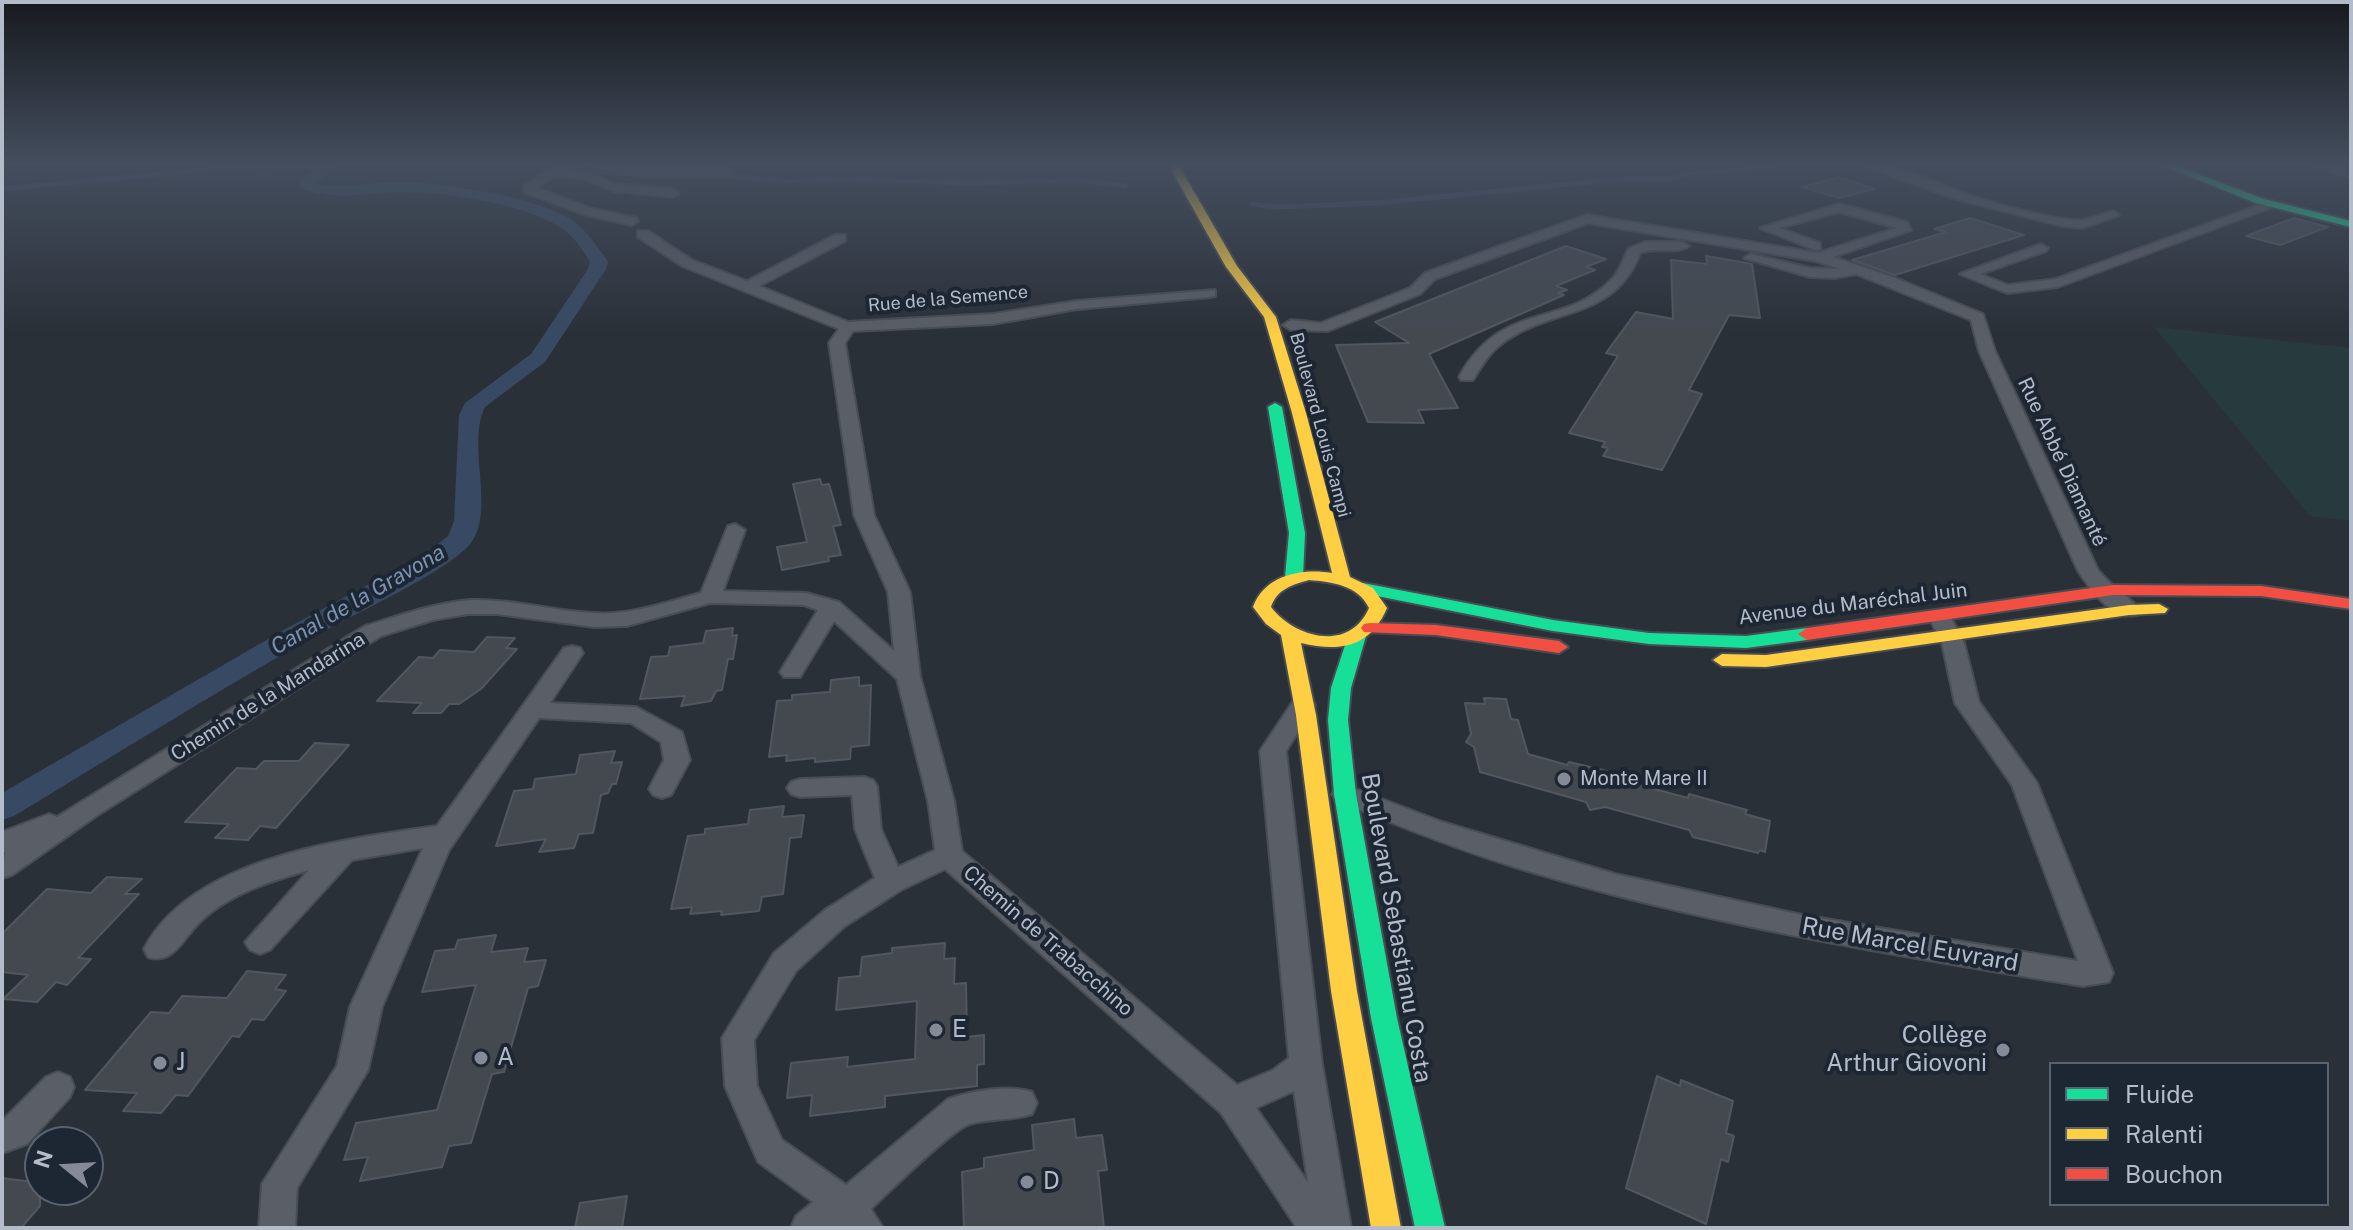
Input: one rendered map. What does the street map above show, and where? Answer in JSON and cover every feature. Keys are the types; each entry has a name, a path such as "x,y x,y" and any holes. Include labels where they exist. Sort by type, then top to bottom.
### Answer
{"main road":[{"path":"1189,221 1249,318"},
{"name":"Boulevard Louis Campi","path":"1206,221 1232,267 1270,317 1299,413 1342,579"},
{"name":"Boulevard Louis Campi","path":"1272,395 1297,533 1298,554 1294,577"},
{"path":"1364,632 1377,619 1373,598 1363,588 1342,579 1326,575 1294,577 1268,591 1262,601 1262,612 1269,623 1290,636 1325,643 1364,632 1436,630 1651,658"},
{"name":"Avenue du Maréchal Juin","path":"1363,588 1572,630 1657,640 1748,642 2202,606 2270,608 2351,619"},
{"name":"Avenue du Maréchal Juin","path":"1680,659 1766,661 2104,592 2247,591 2351,604"},
{"name":"Boulevard Sebastianu Costa","path":"1364,632 1341,688 1338,720 1345,794 1384,1018 1430,1228"},
{"path":"1290,636 1301,676 1332,917 1386,1228"}],"street":[{"path":"1291,325 1323,328 1415,291 1430,276 1580,221"},
{"path":"1603,221 1825,254 1904,230 1902,225 1889,221"},
{"path":"1790,221 1766,228 1860,271"},
{"path":"2060,221 2082,224 2091,221"},
{"path":"2041,248 1967,274 2007,289 2058,283 2227,221"},
{"name":"Rue de la Semence","path":"643,234 687,263 786,301 830,323 848,327 993,319 1077,305 1213,299"},
{"path":"746,287 840,238"},
{"path":"1467,377 1479,355 1504,335 1610,292 1632,262 1634,251 1645,246 1677,245 1759,259 1794,272 1811,274 1860,271"},
{"name":"Rue Abbé Diamanté","path":"1860,271 1978,317 1987,351 2088,571 2104,592 2129,610"},
{"name":"Chemin de Trabacchino","path":"848,327 837,343 864,515 899,592 908,676 941,801 949,855 967,874 1233,1102 1318,1228"},
{"path":"710,597 735,530"},
{"name":"Chemin de la Mandarina","path":"2,868 87,809 373,631 429,614 468,607 497,607 594,620 627,619 710,597 806,599 831,607 908,676"},
{"path":"792,672 831,607"},
{"name":"Rue Marcel Euvrard","path":"1345,794 1394,816 1538,863 1695,903 1806,929 2083,974 2098,973 2024,783 1967,703 1953,643 1943,625"},
{"path":"277,1228 280,1184 352,1070 366,1007 445,835 572,653"},
{"path":"1304,704 1273,751 1306,1064 1333,1228"},
{"path":"535,710 636,715 673,738 677,760 662,789"},
{"path":"800,788 864,786 868,829 891,882"},
{"name":"Chemin de la Mandarina","path":"2,843 87,809"},
{"path":"159,949 195,908 228,887 264,873 342,853 391,842 445,835"},
{"path":"260,942 342,853"},
{"path":"851,1212 770,1151 741,1086 738,1038 785,962 835,918 891,882 949,855"},
{"path":"1233,1102 1285,1080 1306,1064"},
{"path":"2,1137 15,1133 58,1087"},
{"path":"809,1228 851,1212 916,1145 960,1110 1020,1103"}],"green space":[{"path":"2154,327 2351,348 2351,521 2310,516"}],"building":[{"path":"1959,221 1981,221 2024,235 1895,275 1852,260 1946,232 1934,229"},
{"path":"2285,221 2307,221 2328,227 2280,245 2246,236"},
{"path":"1566,246 1606,259 1586,267 1595,270 1556,286 1567,290 1558,293 1564,295 1429,354 1458,408 1418,410 1424,423 1368,422 1336,345 1409,343 1375,322"},
{"path":"1706,256 1752,264 1760,318 1729,315 1689,390 1702,394 1662,470 1603,456 1608,448 1602,447 1605,442 1569,433 1618,356 1606,353 1636,312 1673,319 1671,260 1707,264"},
{"path":"820,479 822,485 829,484 841,525 833,526 841,555 828,557 829,561 782,570 777,547 807,542 793,484"},
{"path":"733,628 732,636 737,635 733,659 728,659 722,690 716,691 711,701 681,706 685,696 640,699 651,657 668,656 670,647 703,643 706,631"},
{"path":"487,637 515,638 506,648 517,649 481,689 459,704 449,704 441,713 413,713 422,703 377,701 419,657 433,658 440,650 474,652"},
{"path":"859,677 859,686 871,685 869,745 851,747 850,759 815,762 815,758 786,761 787,755 769,757 777,701 792,700 792,695 830,692 831,680"},
{"name":"Monte Mare II","path":"1484,698 1506,699 1511,719 1518,720 1528,754 1567,765 1569,762 1603,770 1625,777 1624,781 1688,798 1689,794 1747,810 1745,814 1770,821 1765,852 1760,850 1758,853 1693,837 1689,830 1605,807 1590,810 1586,802 1480,772 1474,747 1466,742 1471,734 1465,703 1485,704"},
{"path":"315,743 349,745 276,828 260,826 248,840 215,838 229,824 185,822 237,768 256,769 264,761 299,761"},
{"path":"615,751 611,763 622,762 616,784 612,784 608,793 601,795 593,833 579,834 574,848 539,852 546,839 496,846 514,791 533,789 535,779 576,774 580,755"},
{"path":"784,806 782,817 804,815 801,837 790,838 783,894 762,897 759,911 721,915 722,911 690,914 692,907 671,909 688,836 705,834 705,829 748,824 750,810"},
{"path":"107,877 142,879 125,894 139,894 78,958 91,959 67,985 56,982 37,1002 3,999 28,975 2,972 2,934 47,889 91,893"},
{"name":"A","path":"496,935 491,952 528,948 524,962 546,960 538,986 528,988 504,1072 492,1074 471,1143 449,1146 442,1167 360,1181 368,1157 344,1160 356,1123 437,1110 476,985 422,992 435,951 455,949 458,940"},
{"name":"E","path":"945,943 944,959 955,958 954,984 966,983 967,1037 984,1035 984,1064 977,1065 977,1086 885,1096 885,1107 810,1116 812,1095 787,1098 791,1063 848,1057 847,1067 915,1059 917,1001 836,1010 839,978 860,976 862,957 892,953 892,948"},
{"name":"J","path":"247,971 286,975 275,989 286,991 264,1020 252,1019 239,1037 232,1036 188,1096 176,1095 161,1113 123,1111 137,1093 85,1090 151,1012 169,1013 182,996 227,998"},
{"path":"1657,1076 1680,1086 1681,1080 1733,1101 1726,1133 1734,1136 1728,1162 1721,1159 1706,1224 1626,1188"},
{"name":"D","path":"1074,1119 1076,1138 1102,1135 1107,1170 1098,1171 1104,1228 964,1228 962,1172 984,1168 984,1158 1034,1150 1032,1125"},
{"path":"2,1178 24,1181 24,1206 40,1206 21,1228 2,1228"},
{"path":"627,1196 622,1228 575,1228 580,1203"}],"waterway":[{"name":"Canal de la Gravona","path":"2,808 299,633 436,559 460,540 467,521 468,434 470,415 476,403 538,358 597,269 599,262 583,239 563,221"}],"traffic: fast":[{"path":"2341,221 2351,224"},
{"path":"1275,407 1297,533 1294,577"},
{"path":"1363,588 1553,626 1649,639 1746,642 1807,634"},
{"path":"1357,636 1341,688 1338,720 1345,794 1384,1018 1430,1228"}],"traffic: slow":[{"path":"1206,221 1232,267 1270,317 1299,413 1342,579"},
{"path":"1309,575 1350,582 1367,592 1378,608 1371,624 1358,635 1342,641 1324,642 1287,631 1272,620 1262,607 1269,593 1280,584 1309,575"},
{"path":"1722,660 1766,661 2129,610 2159,609"},
{"path":"1290,636 1306,715 1344,991 1386,1228"}],"traffic: jam":[{"path":"1807,634 2113,590 2261,591 2351,604"},
{"path":"1370,628 1436,630 1559,647"}],"place":[{"name":"Monte Mare II","path":"1564,779"},
{"name":"E","path":"936,1030"},
{"name":"Collège Arthur Giovoni","path":"2003,1050"},
{"name":"A","path":"481,1058"},
{"name":"J","path":"160,1063"},
{"name":"D","path":"1027,1182"}]}
